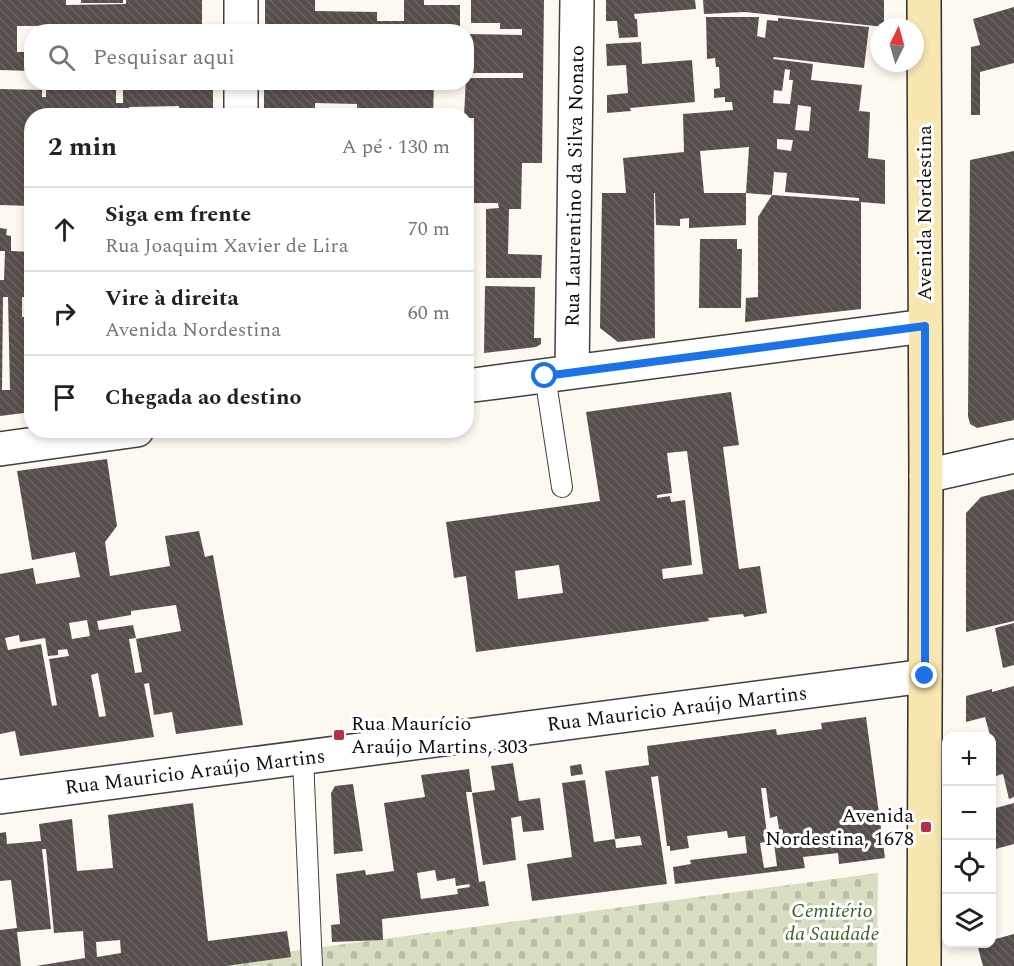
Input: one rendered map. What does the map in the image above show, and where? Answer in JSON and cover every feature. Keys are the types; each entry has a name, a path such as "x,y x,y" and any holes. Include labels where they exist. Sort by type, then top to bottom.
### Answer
{"main road":[{"name":"Avenida Nordestina","path":"924,0 926,476 924,966"}],"street":[{"path":"241,0 241,24"},
{"name":"Rua Laurentino da Silva Nonato","path":"559,374 577,0"},
{"path":"241,90 241,108"},
{"path":"474,385 925,326"},
{"path":"0,449 79,438"},
{"path":"926,476 1014,456"},
{"name":"Rua Mauricio Araújo Martins","path":"0,797 925,676"}],"lane":[{"path":"559,374 562,487"},
{"path":"303,758 312,966"}],"green space":[{"name":"Cemitério da Saudade","path":"878,873 877,966 181,966"}],"building":[{"path":"0,0 66,0 66,5 126,4 126,0 202,0 202,24 24,24 24,26 17,26 17,52 24,52 24,71 0,70"},
{"path":"81,0 123,0 123,3 81,3"},
{"path":"265,0 315,0 315,11 377,12 377,21 404,21 404,0 424,0 424,5 460,5 460,24 265,24"},
{"path":"471,0 544,0 542,163 522,163 521,209 509,209 508,254 542,255 541,278 486,278 486,209 499,208 498,203 474,203 474,108 464,108 465,90 474,90 474,78 523,78 523,73 474,73 474,34 522,35 522,29 500,29 500,23 471,23"},
{"path":"606,0 695,0 696,9 634,14 637,19 638,37 619,38 617,21 606,21"},
{"path":"703,0 884,0 884,18 870,18 870,25 745,12 704,14"},
{"path":"1014,7 1014,63 980,72 980,115 971,115 971,47 980,45 973,19"},
{"path":"706,17 759,17 757,36 765,38 767,20 778,21 778,18 869,27 864,68 774,57 773,59 813,64 811,80 862,85 859,111 870,112 868,158 885,160 885,204 861,202 861,309 745,322 746,298 758,297 758,217 772,195 746,193 746,225 689,228 689,218 680,219 680,226 656,225 654,193 655,338 618,342 600,328 602,193 626,193 623,158 684,152 683,114 733,110 732,102 725,102 725,97 714,98 714,89 720,88 719,67 716,67 715,58 707,59","holes":["785,69 790,70 789,80 793,80 790,104 773,103 774,90 782,91","798,105 811,107 809,131 795,130","777,139 793,140 791,151 777,149","749,147 746,193 704,193 700,151","774,172 787,173 785,192 859,198 859,201 772,195"]},
{"path":"641,42 642,64 692,60 695,102 630,108 631,111 607,113 607,95 628,93 626,65 607,66 606,44"},
{"path":"0,89 42,90 42,97 46,97 46,90 116,90 116,103 123,103 123,90 213,90 213,108 179,108 179,106 24,108 24,206 0,205"},
{"path":"264,90 434,90 433,108 357,108 357,104 315,103 315,108 264,108"},
{"path":"1014,151 1014,420 977,428 970,424 968,416 970,160"},
{"path":"0,228 7,229 6,235 11,236 11,251 24,252 22,317 24,317 24,413 0,416 0,280 4,280 5,251 0,251","holes":["3,297 8,297 10,390 2,390"]},
{"path":"700,239 737,239 737,249 742,249 741,308 699,308"},
{"path":"485,286 535,287 534,338 541,338 541,344 536,347 484,353"},
{"path":"731,392 739,445 723,447 739,569 760,566 767,613 744,617 743,614 708,618 709,621 476,652 466,576 454,578 446,522 600,501 586,412","holes":["687,451 703,574 663,579 662,569 692,565 685,500 671,502 670,496 657,498 657,495 672,493 667,453","559,565 563,593 518,599 515,571"]},
{"path":"107,459 117,526 105,542 110,576 170,566 165,536 199,531 205,557 213,555 243,725 176,734 172,712 154,715 149,683 144,684 154,737 20,756 15,731 0,734 0,574 33,568 36,584 80,577 75,552 32,560 17,471","holes":["176,605 181,631 136,639 142,672 135,673 129,639 136,638 133,625 99,630 97,621 131,615 131,611","87,620 90,636 72,639 69,623","19,635 20,642 45,638 48,656 58,655 58,650 67,649 69,656 49,659 57,705 52,706 41,644 8,650 5,638","98,673 106,716 99,717 91,675"]},
{"path":"1014,489 1014,621 966,632 966,513 981,497"},
{"path":"1014,623 1014,665 1003,668 995,628"},
{"path":"1014,686 1014,797 1009,799 1003,774 996,776 996,732 989,732 985,717 966,722 966,696 992,689 992,692"},
{"path":"866,717 885,858 839,864 838,853 803,857 805,868 675,884 673,867 691,864 690,860 747,853 745,836 728,838 727,831 687,836 689,848 670,851 670,846 667,846 658,776 651,777 667,884 532,901 527,864 572,857 562,783 585,780 594,842 615,839 605,771 649,765 647,746 776,729 777,735 822,729 821,723","holes":["761,788 766,788 770,818 777,816 780,835 773,836 777,866 764,868 760,843 765,842 763,834 767,834","640,836 642,845 616,848 615,839"]},
{"path":"513,763 519,801 540,798 544,830 523,832 521,816 511,818 516,860 483,865 472,793 495,790 491,766"},
{"path":"581,764 583,774 571,776 570,766"},
{"path":"469,769 472,792 466,792 479,882 485,881 489,906 382,919 383,940 332,942 331,925 340,924 336,874 365,870 366,875 394,871 384,803 425,797 421,775","holes":["435,870 437,881 455,878 456,886 469,884 470,887 457,889 458,894 421,899 417,873"]},
{"path":"353,784 363,851 334,854 331,793 335,786"},
{"path":"193,803 208,941 287,931 291,957 226,966 36,966 85,958 83,931 54,933 46,849 42,849 51,929 17,932 21,966 0,966 0,930 17,928 11,880 0,881 0,833 6,832 7,844 41,841 39,824 72,819 77,871 113,868 108,815","holes":["120,940 121,953 97,957 96,942"]},
{"path":"1014,803 1014,844 996,849 996,840 996,808"},
{"path":"1014,934 1014,966 983,966 978,948 996,948 996,939"}],"place":[{"name":"Rua Maurício Araújo Martins, 303","path":"339,735"},
{"name":"Avenida Nordestina, 1678","path":"926,827"}],"route":[{"path":"545,376 925,326 925,676"}]}
